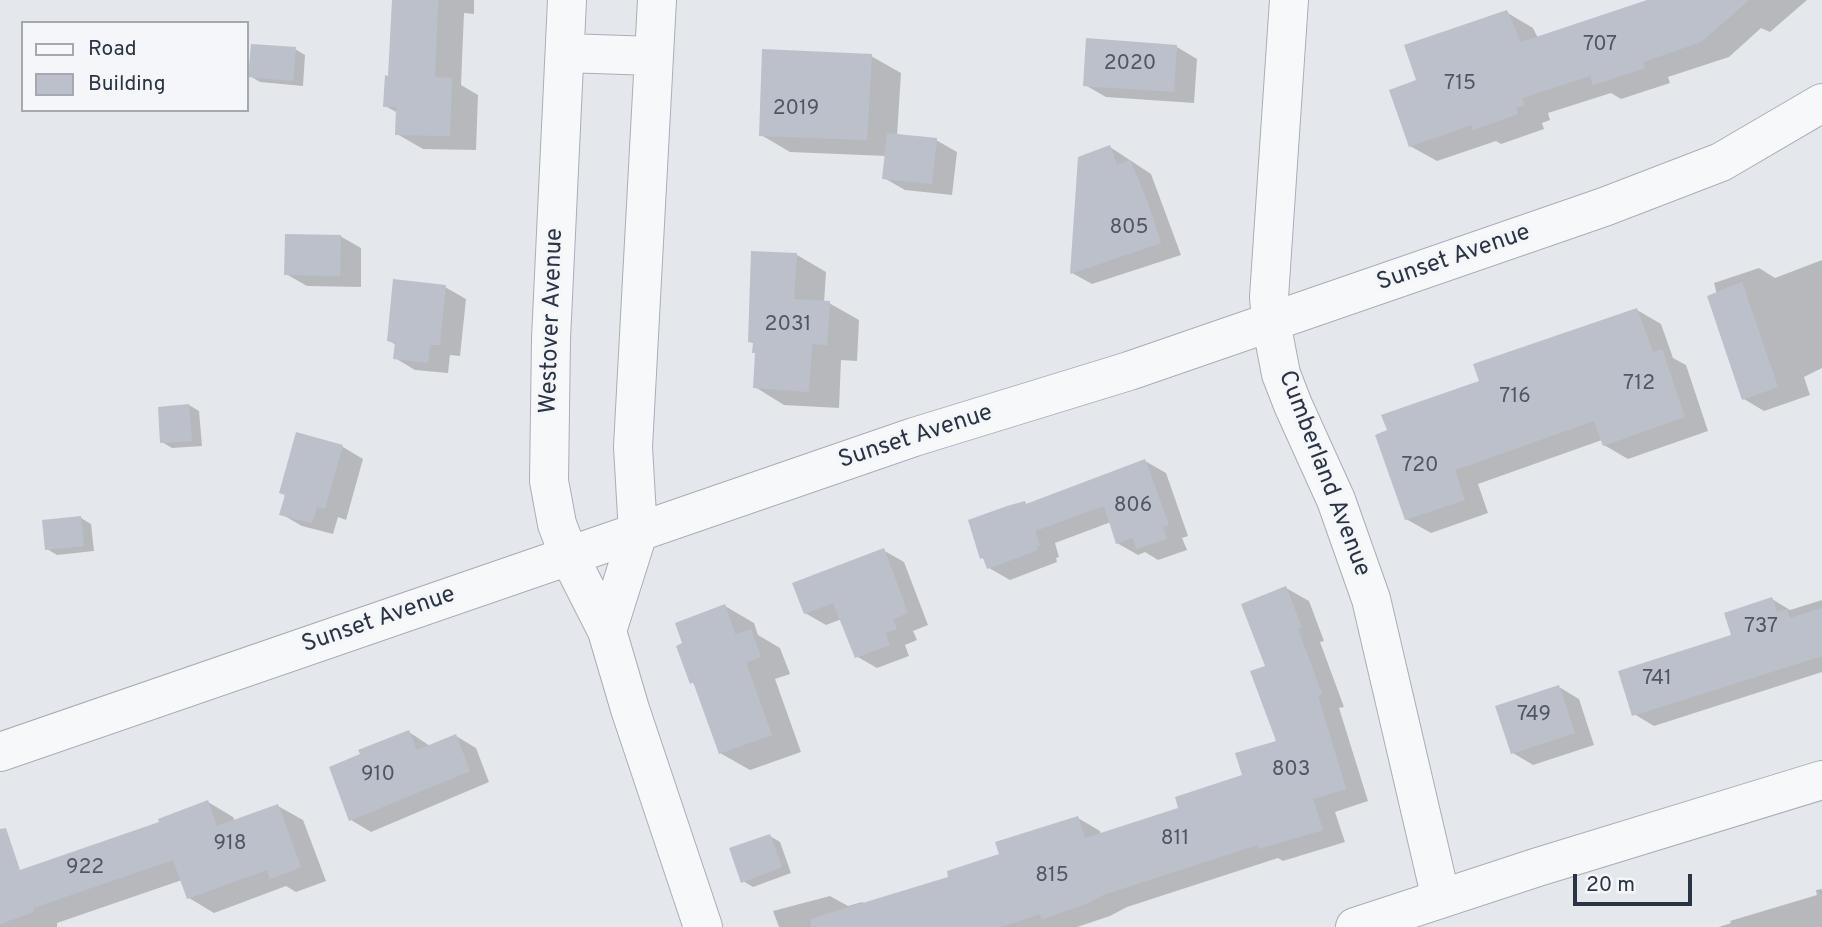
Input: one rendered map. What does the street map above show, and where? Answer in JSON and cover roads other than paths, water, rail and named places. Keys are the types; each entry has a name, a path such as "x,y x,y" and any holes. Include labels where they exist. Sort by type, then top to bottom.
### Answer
{"street":[{"name":"Westover Avenue","path":"567,0 551,339 549,481 557,524 569,556 607,631 630,709 703,927"},
{"path":"607,631 638,533 633,447 657,0"},
{"name":"Cumberland Avenue","path":"1289,0 1269,297 1270,322 1281,374 1336,500 1371,599 1441,899"},
{"path":"565,53 654,56"},
{"name":"Sunset Avenue","path":"0,752 914,437 1129,371 1604,207 1721,162 1822,103"},
{"path":"1355,927 1538,867 1822,780"}]}
